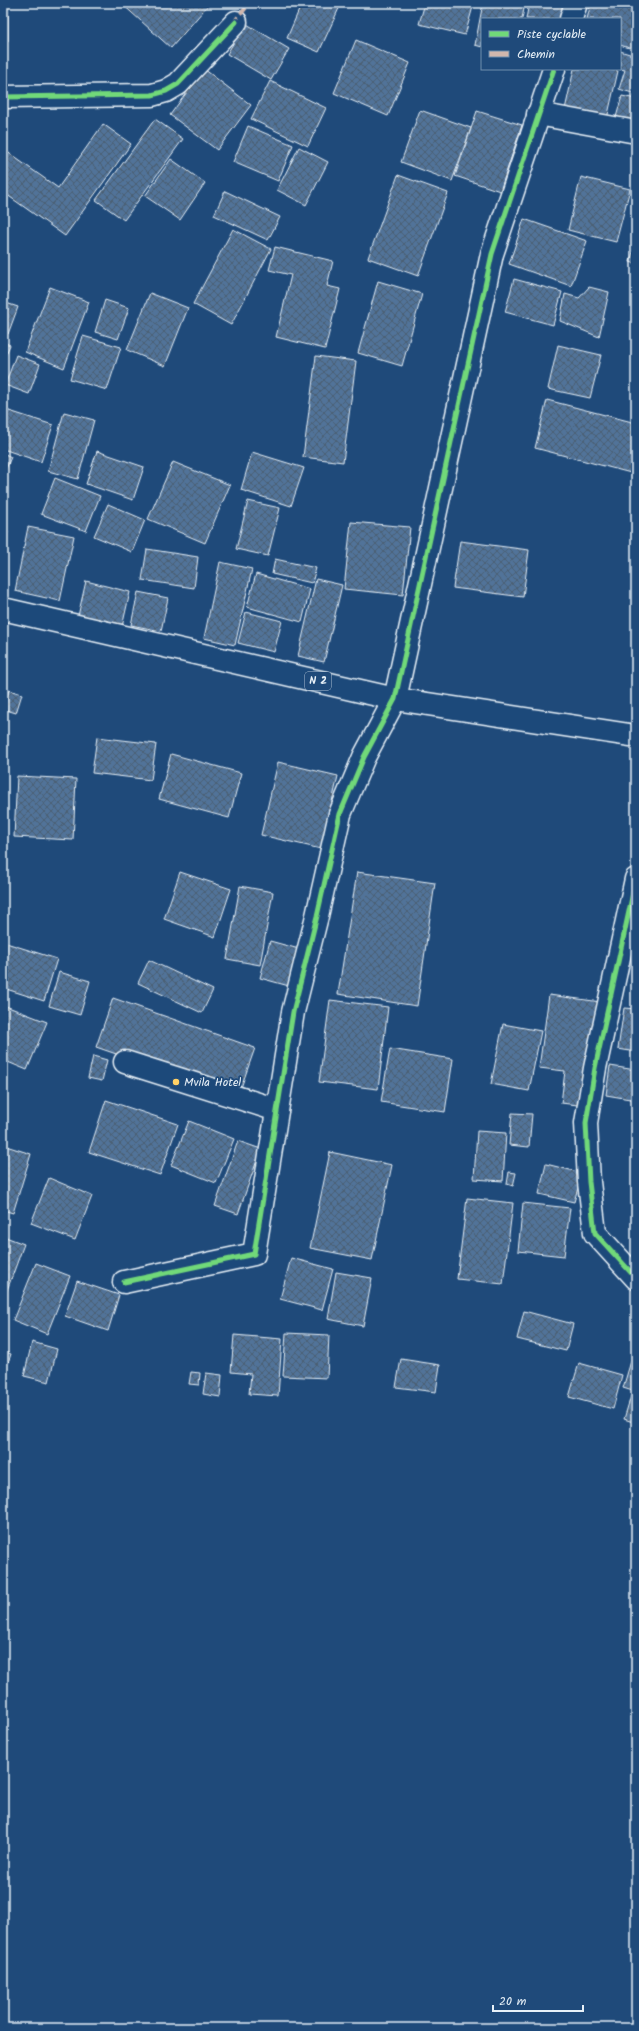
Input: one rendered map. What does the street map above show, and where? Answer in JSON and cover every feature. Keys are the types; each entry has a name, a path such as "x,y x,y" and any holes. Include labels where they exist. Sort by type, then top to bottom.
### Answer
{"main road":[{"path":"570,18 576,3"},
{"path":"3,97 152,95 166,91 178,84 236,22"},
{"path":"124,1282 254,1254 293,1012 318,916 340,814 364,757 396,699 492,254 554,70"},
{"path":"538,114 636,132"},
{"name":"N 2","path":"3,609 396,699 636,736"},
{"path":"636,880 595,1068 586,1123 589,1182 595,1233 636,1278"},
{"path":"125,1062 277,1110"}],"building":[{"path":"3,3 8,3 8,41 3,41"},
{"path":"121,3 210,3 171,48"},
{"path":"302,3 333,3 340,6 319,52 287,38"},
{"path":"425,3 474,3 465,35 419,24"},
{"path":"483,3 525,3 522,18 481,18 481,47 475,45"},
{"path":"529,3 572,3 570,18 526,18"},
{"path":"591,3 636,3 636,50 621,45 621,18 587,18"},
{"path":"245,23 289,49 271,80 227,54"},
{"path":"356,40 410,63 388,116 334,93"},
{"path":"621,51 636,56 636,94 619,89 625,70 621,69"},
{"path":"204,69 251,105 217,150 170,115"},
{"path":"574,70 618,71 606,123 564,114"},
{"path":"270,81 326,108 308,146 251,119"},
{"path":"622,96 636,99 636,142 611,135"},
{"path":"420,110 471,128 452,181 401,162"},
{"path":"477,111 522,125 500,191 455,176"},
{"path":"155,119 183,139 124,220 96,200"},
{"path":"103,124 131,144 65,236 3,192 3,149 58,188"},
{"path":"248,126 293,145 278,181 233,162"},
{"path":"299,147 328,162 306,205 277,190"},
{"path":"171,159 205,183 180,220 145,196"},
{"path":"398,175 448,193 418,276 368,258"},
{"path":"581,177 630,189 616,242 568,230"},
{"path":"225,191 280,217 268,240 214,215"},
{"path":"524,219 587,241 571,286 509,264"},
{"path":"233,229 271,249 231,325 193,304"},
{"path":"636,241 636,264 630,262"},
{"path":"275,247 333,261 327,286 340,289 325,349 276,337 291,275 269,270"},
{"path":"514,279 562,292 553,325 505,312"},
{"path":"378,281 422,294 402,366 358,353"},
{"path":"50,287 89,302 64,368 25,352"},
{"path":"589,287 609,292 599,337 560,321 565,294 579,298"},
{"path":"150,293 188,308 165,366 127,350"},
{"path":"105,300 129,308 118,339 95,332"},
{"path":"3,302 18,307 8,334 3,332"},
{"path":"83,336 121,347 107,390 70,379"},
{"path":"3,342 10,345 3,361"},
{"path":"558,345 601,355 590,398 548,389"},
{"path":"16,355 40,364 29,394 5,385"},
{"path":"316,356 356,361 343,462 303,457"},
{"path":"547,400 636,423 636,453 631,473 535,448"},
{"path":"3,409 53,425 41,462 3,449"},
{"path":"64,412 94,420 78,479 48,471"},
{"path":"97,451 144,467 133,500 86,484"},
{"path":"252,452 304,468 291,506 241,490"},
{"path":"3,453 11,457 3,476"},
{"path":"173,462 230,485 205,543 148,519"},
{"path":"55,478 100,496 86,531 41,514"},
{"path":"248,501 280,508 268,556 236,549"},
{"path":"108,504 145,520 132,552 94,536"},
{"path":"351,522 410,527 403,595 344,589"},
{"path":"28,527 74,536 60,601 15,591"},
{"path":"3,531 8,532 3,548"},
{"path":"460,541 529,550 523,597 453,588"},
{"path":"147,549 198,557 194,588 142,580"},
{"path":"275,559 316,568 312,583 272,574"},
{"path":"220,562 252,569 235,645 204,638"},
{"path":"256,574 310,589 302,622 247,607"},
{"path":"316,579 342,585 324,662 298,656"},
{"path":"86,581 130,592 122,627 78,616"},
{"path":"138,592 168,598 161,631 131,625"},
{"path":"246,612 282,621 274,652 238,643"},
{"path":"9,690 22,694 16,713 3,709"},
{"path":"97,737 156,744 151,780 92,773"},
{"path":"171,754 241,773 229,818 159,799"},
{"path":"278,762 338,776 321,849 261,835"},
{"path":"17,776 76,779 73,840 14,837"},
{"path":"180,872 231,889 215,937 164,919"},
{"path":"357,872 435,883 417,1006 338,994"},
{"path":"240,886 273,892 260,965 227,959"},
{"path":"270,941 299,949 289,986 260,978"},
{"path":"3,942 57,959 44,1001 3,988"},
{"path":"149,960 213,990 202,1013 138,983"},
{"path":"59,972 90,981 80,1015 49,1006"},
{"path":"549,995 601,1002 586,1106 561,1103 565,1071 539,1068"},
{"path":"113,998 255,1048 238,1096 96,1047"},
{"path":"330,1000 388,1007 378,1089 319,1082"},
{"path":"3,1005 47,1022 27,1070 3,1060"},
{"path":"624,1008 636,1009 636,1052 618,1049"},
{"path":"503,1024 541,1031 529,1091 491,1084"},
{"path":"390,1049 453,1059 445,1112 381,1102"},
{"path":"93,1056 107,1060 102,1081 88,1078"},
{"path":"610,1066 636,1070 636,1100 606,1095"},
{"path":"106,1100 178,1124 160,1175 89,1152"},
{"path":"512,1113 532,1114 529,1147 509,1145"},
{"path":"189,1121 234,1139 216,1183 171,1165"},
{"path":"477,1131 506,1133 503,1181 474,1179"},
{"path":"238,1141 261,1149 238,1214 215,1206"},
{"path":"3,1145 31,1154 13,1213 3,1210"},
{"path":"330,1152 392,1165 372,1260 310,1248"},
{"path":"546,1164 582,1173 574,1202 539,1194"},
{"path":"509,1172 516,1173 513,1186 507,1184"},
{"path":"49,1178 92,1196 75,1240 31,1223"},
{"path":"467,1198 513,1203 503,1284 457,1279"},
{"path":"523,1203 570,1208 564,1256 518,1251"},
{"path":"3,1236 24,1244 3,1301"},
{"path":"291,1258 333,1269 322,1310 280,1299"},
{"path":"36,1263 70,1276 47,1334 13,1320"},
{"path":"336,1272 372,1278 363,1326 328,1319"},
{"path":"77,1281 119,1295 108,1331 65,1316"},
{"path":"524,1311 573,1324 566,1351 517,1339"},
{"path":"286,1333 329,1335 327,1378 283,1376"},
{"path":"234,1335 282,1339 278,1396 249,1394 251,1374 231,1372"},
{"path":"32,1342 57,1349 49,1382 24,1376"},
{"path":"3,1351 11,1354 3,1378"},
{"path":"634,1351 636,1352 636,1392 623,1388"},
{"path":"401,1359 440,1365 436,1392 396,1387"},
{"path":"579,1363 622,1375 613,1409 569,1397"},
{"path":"191,1372 200,1373 199,1385 189,1384"},
{"path":"206,1373 222,1375 220,1397 203,1394"},
{"path":"631,1396 636,1397 636,1423 624,1419"}],"marked path":[{"path":"233,23 250,3"}],"cycle path":[{"path":"3,97 152,95 166,91 178,84 236,22"},
{"path":"124,1282 254,1254 293,1012 340,814 364,757 395,699 492,254 554,70"},
{"path":"636,879 595,1068 586,1123 589,1182 595,1233 636,1278"}],"place":[{"name":"Mvila Hotel","path":"176,1082"}]}
